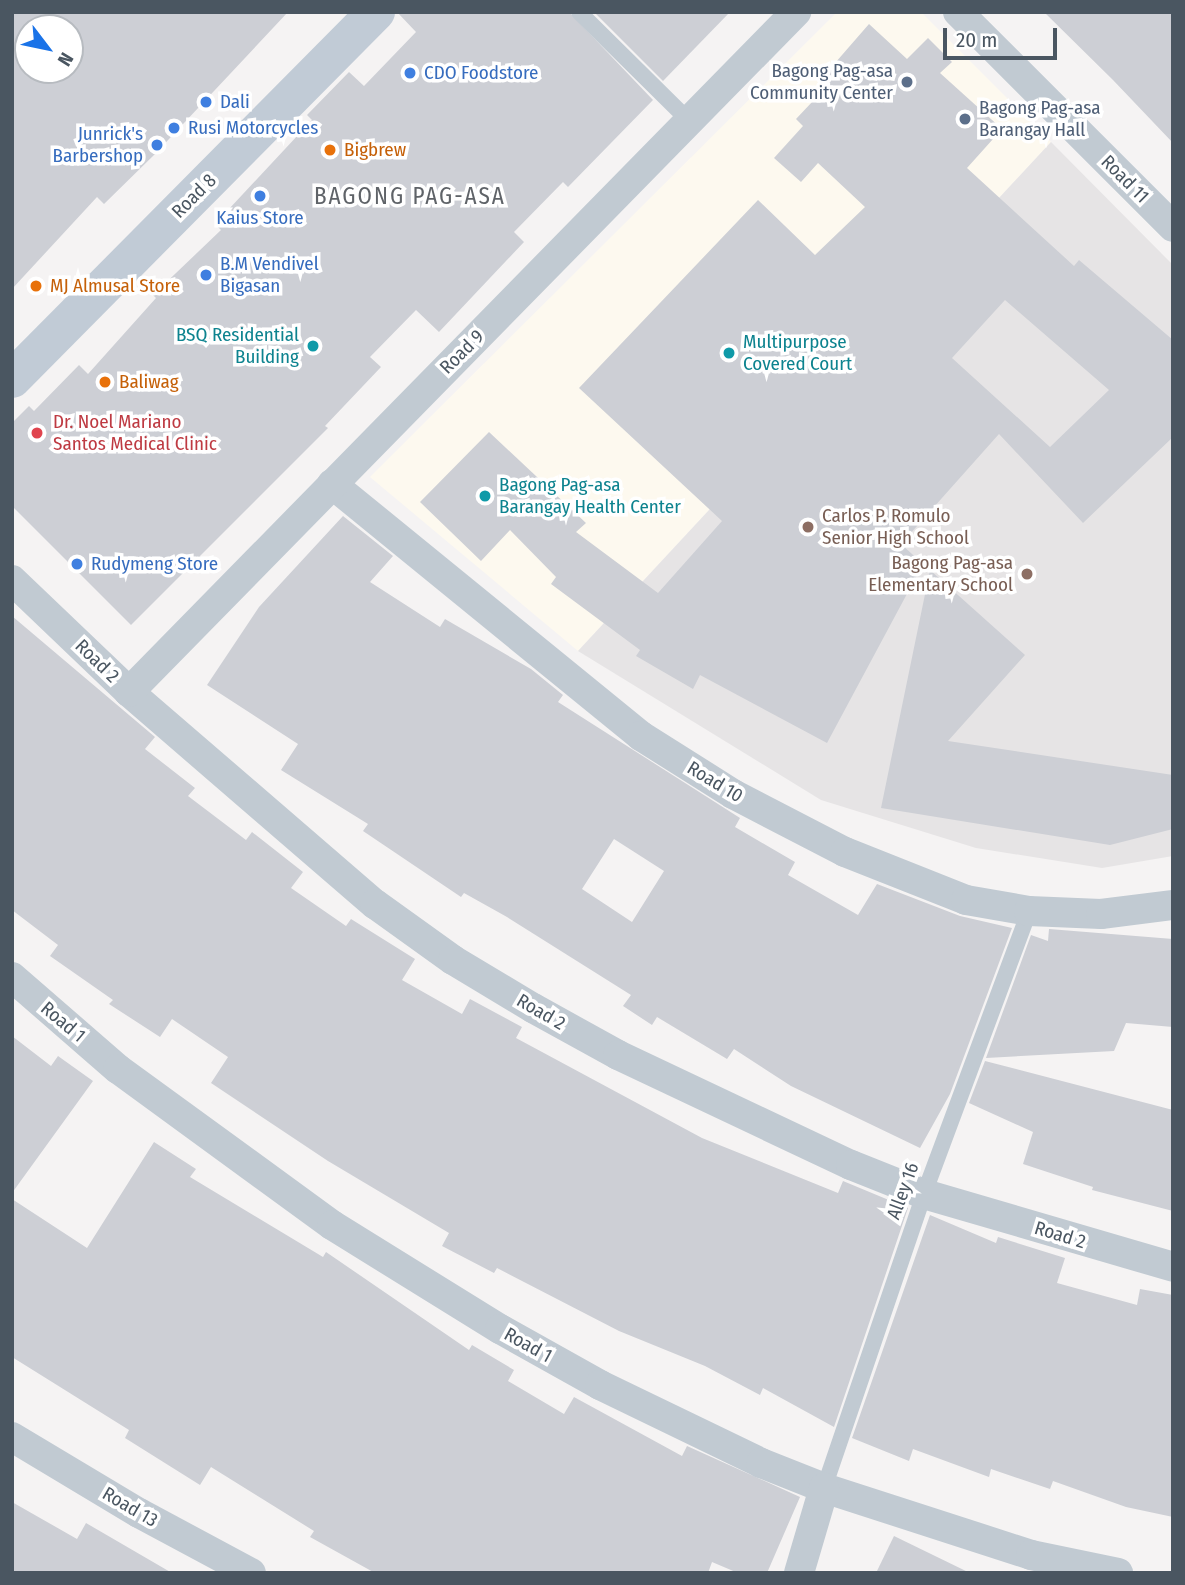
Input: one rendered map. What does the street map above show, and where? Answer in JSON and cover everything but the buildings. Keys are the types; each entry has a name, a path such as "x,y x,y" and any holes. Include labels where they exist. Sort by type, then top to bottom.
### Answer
{"street":[{"name":"Road 8","path":"12,379 376,12"},
{"name":"Road 9","path":"129,692 796,12"},
{"name":"Road 11","path":"958,12 1173,227"},
{"name":"Road 10","path":"332,484 548,664 692,769 803,830 889,871 966,900 1029,911 1101,914 1173,905"},
{"name":"Road 2","path":"12,580 129,692 354,887 453,960 618,1055 768,1128 924,1194 1173,1267"},
{"name":"Road 1","path":"12,977 139,1085 332,1225 500,1329 600,1385 761,1463 824,1488 1031,1555 1118,1573"},
{"name":"Road 13","path":"12,1437 139,1513 251,1573"},
{"path":"799,1573 824,1488"}],"lane":[{"path":"579,12 689,121"},
{"name":"Alley 16","path":"824,1488 924,1194 1029,911"}],"shaded area":[{"path":"837,12 921,12 1051,142 578,651 370,477"},
{"name":"Bagong Pag-asa Elementary School","path":"1051,142 1173,265 1173,856 1102,868 976,848 821,800 578,651"}],"place":[{"name":"CDO Foodstore","path":"410,73"},
{"name":"Bagong Pag-asa Community Center","path":"907,82"},
{"name":"Dali","path":"206,102"},
{"name":"Bagong Pag-asa Barangay Hall","path":"965,119"},
{"name":"Rusi Motorcycles","path":"174,128"},
{"name":"Junrick's Barbershop","path":"157,145"},
{"name":"Bigbrew","path":"330,150"},
{"name":"Kaius Store","path":"260,196"},
{"name":"B.M Vendivel Bigasan","path":"206,275"},
{"name":"MJ Almusal Store","path":"36,286"},
{"name":"BSQ Residential Building","path":"313,346"},
{"name":"Multipurpose Covered Court","path":"729,353"},
{"name":"Baliwag","path":"105,382"},
{"name":"Dr. Noel Mariano Santos Medical Clinic","path":"37,433"},
{"name":"Bagong Pag-asa Barangay Health Center","path":"485,496"},
{"name":"Carlos P. Romulo Senior High School","path":"808,527"},
{"name":"Rudymeng Store","path":"77,564"},
{"name":"Bagong Pag-asa Elementary School","path":"1027,574"}],"district":[{"name":"BAGONG PAG-ASA","path":"410,196"}]}
